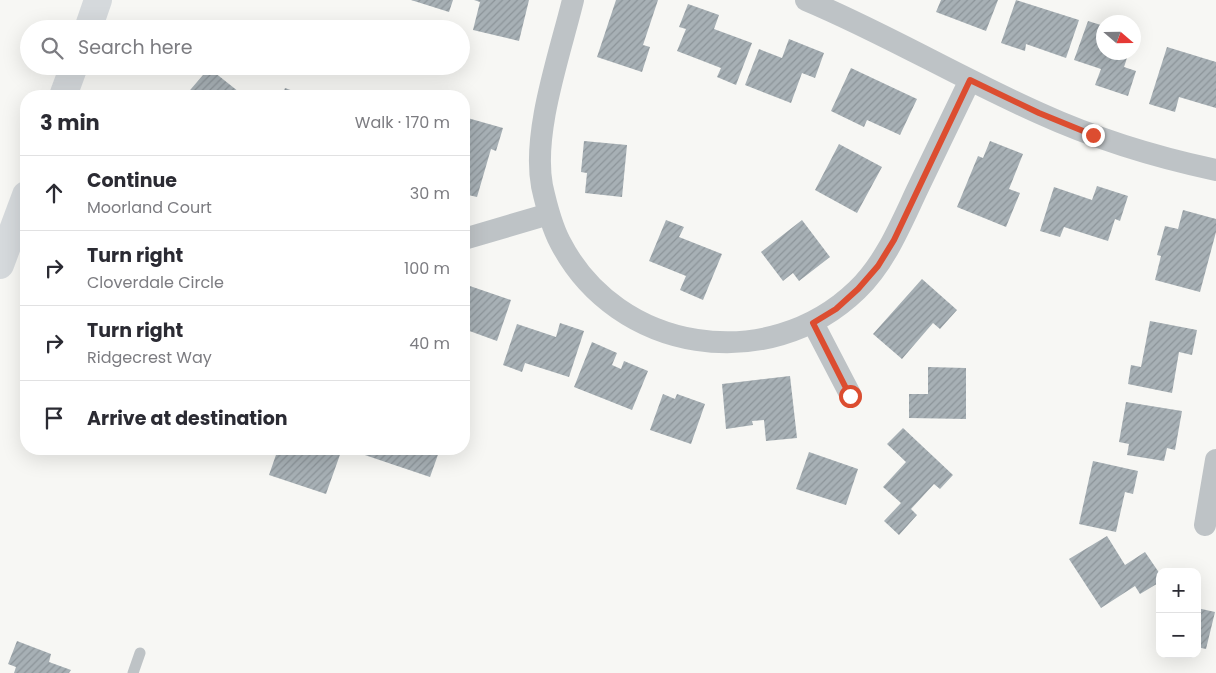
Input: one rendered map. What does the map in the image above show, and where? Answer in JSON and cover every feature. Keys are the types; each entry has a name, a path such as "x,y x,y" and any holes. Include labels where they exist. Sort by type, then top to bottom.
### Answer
{"main road":[{"path":"91,20 98,0"},
{"path":"65,90 71,75"},
{"path":"0,265 20,211"}],"street":[{"path":"573,0 543,127 540,158 542,184 549,214 560,242 590,283 608,301 638,321 671,336 705,342 734,343 761,340 788,333 813,323 836,309 858,289 878,266 894,240 970,80"},
{"path":"806,0 1039,113 1093,135 1155,155 1216,170"},
{"path":"470,236 549,214"},
{"path":"813,323 850,396"},
{"path":"1206,525 1216,460"}],"lane":[{"path":"133,673 140,653"}],"building":[{"path":"411,0 453,0 449,12"},
{"path":"474,0 529,0 519,41 473,30 480,2"},
{"path":"616,0 658,0 643,45 650,47 642,72 597,57"},
{"path":"941,0 998,0 986,31 936,12"},
{"path":"1016,0 1079,20 1066,58 1026,44 1025,51 1001,43"},
{"path":"688,4 719,15 714,29 752,43 736,85 717,77 721,68 677,51 686,29 679,27"},
{"path":"1088,21 1096,24 1096,60 1126,60 1124,67 1136,71 1128,96 1095,85 1101,69 1074,60"},
{"path":"789,39 824,53 815,78 802,73 791,103 745,85 759,49 782,58"},
{"path":"1167,47 1216,62 1216,108 1179,97 1175,112 1149,104"},
{"path":"851,68 917,99 900,135 867,120 864,127 831,111"},
{"path":"203,75 218,75 236,90 190,90"},
{"path":"470,119 503,128 496,151 491,149 477,197 470,195"},
{"path":"584,141 627,145 622,197 585,193 587,173 581,172"},
{"path":"990,141 1023,154 1009,189 1020,193 1006,227 957,207 978,156 983,158"},
{"path":"839,144 882,167 857,213 815,190"},
{"path":"1097,186 1128,196 1120,221 1115,219 1108,241 1064,227 1060,237 1040,231 1054,187 1092,200"},
{"path":"1183,210 1216,219 1216,232 1200,292 1155,280 1161,256 1157,255 1165,226 1178,229"},
{"path":"666,220 684,227 679,237 722,254 703,300 680,290 686,276 649,261"},
{"path":"802,220 830,257 799,281 793,273 783,281 761,252"},
{"path":"922,279 957,310 940,329 933,323 902,359 873,334"},
{"path":"470,286 511,300 497,341 470,331"},
{"path":"1150,321 1197,330 1192,355 1179,352 1172,393 1128,384 1131,365 1141,367"},
{"path":"560,323 584,331 569,377 525,363 522,372 503,365 517,324 556,337"},
{"path":"592,342 617,353 612,365 621,369 624,361 648,371 632,410 574,387"},
{"path":"928,367 966,368 966,419 909,418 909,394 928,394"},
{"path":"790,376 797,438 766,441 764,420 752,421 753,425 726,429 722,384"},
{"path":"663,394 675,399 677,394 705,404 691,444 650,430"},
{"path":"1126,402 1182,411 1175,450 1167,448 1164,461 1127,455 1129,444 1119,442"},
{"path":"903,428 953,475 940,489 934,484 911,509 917,515 899,535 884,521 901,503 883,487 906,462 887,444"},
{"path":"809,452 858,469 846,505 796,489"},
{"path":"276,455 340,455 326,494 269,475"},
{"path":"365,455 438,455 430,477"},
{"path":"1093,461 1138,471 1133,494 1125,492 1116,532 1079,524"},
{"path":"1107,536 1125,565 1145,552 1156,568 1156,584 1140,594 1135,586 1101,608 1069,559"},
{"path":"1201,609 1215,612 1206,649 1201,648"},
{"path":"17,641 51,654 49,662 71,670 69,673 14,673 16,667 8,664"}],"route":[{"path":"850,396 813,323 836,309 858,289 878,266 894,240 970,80 1012,101 1093,135"}]}
